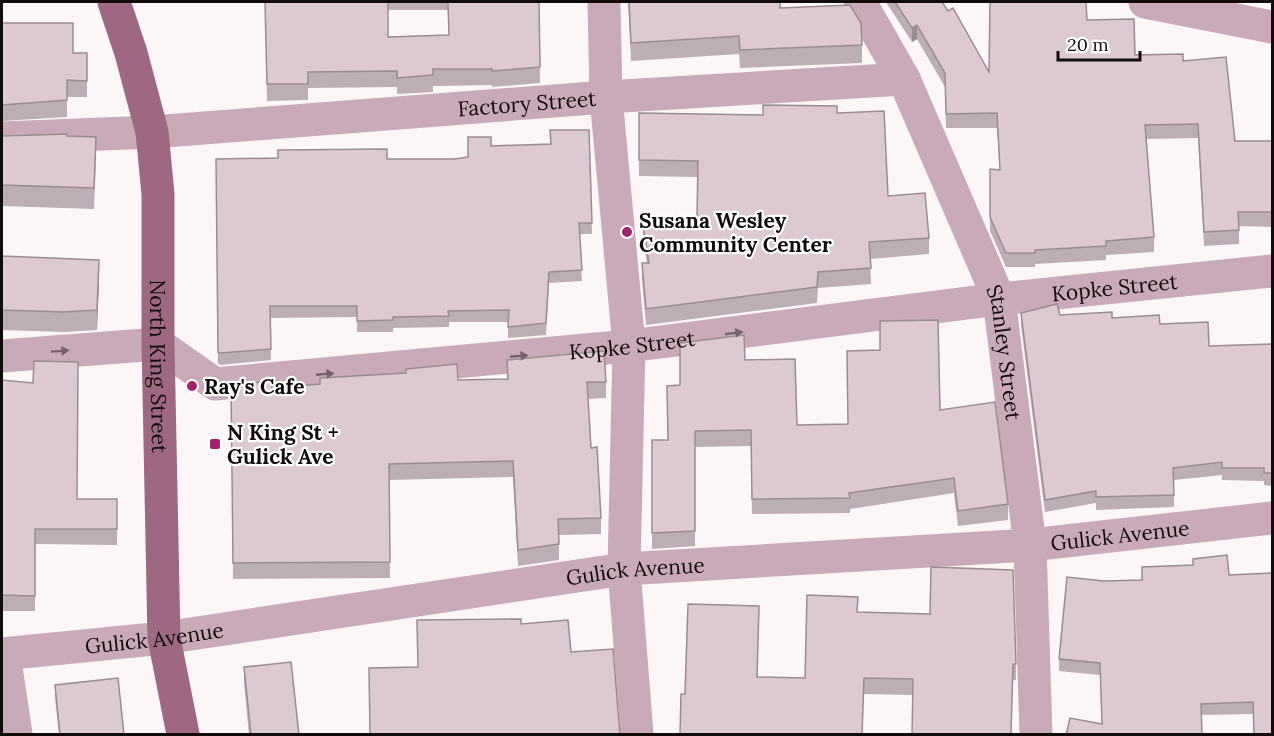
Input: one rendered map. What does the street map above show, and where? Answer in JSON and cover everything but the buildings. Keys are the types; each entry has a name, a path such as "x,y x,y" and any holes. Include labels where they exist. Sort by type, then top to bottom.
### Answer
{"main road":[{"name":"North King Street","path":"114,2 131,52 152,132 158,194 158,344 164,638 183,735"}],"street":[{"path":"604,2 606,97 629,346 624,569 637,735"},
{"name":"Stanley Street","path":"860,2 904,79 999,299 1030,545 1036,735"},
{"path":"1145,2 1272,27"},
{"name":"Factory Street","path":"2,138 152,132 606,97 904,79"},
{"name":"Kopke Street","path":"158,344 215,384 629,346 999,299 1272,271"},
{"path":"2,356 158,344"},
{"name":"Gulick Avenue","path":"2,654 164,638 624,569 1030,545 1272,518"},
{"path":"2,654 10,719"}],"place":[{"name":"Susana Wesley Community Center","path":"627,232"},
{"name":"Ray's Cafe","path":"192,386"},
{"name":"N King St + Gulick Ave","path":"215,444"}]}
